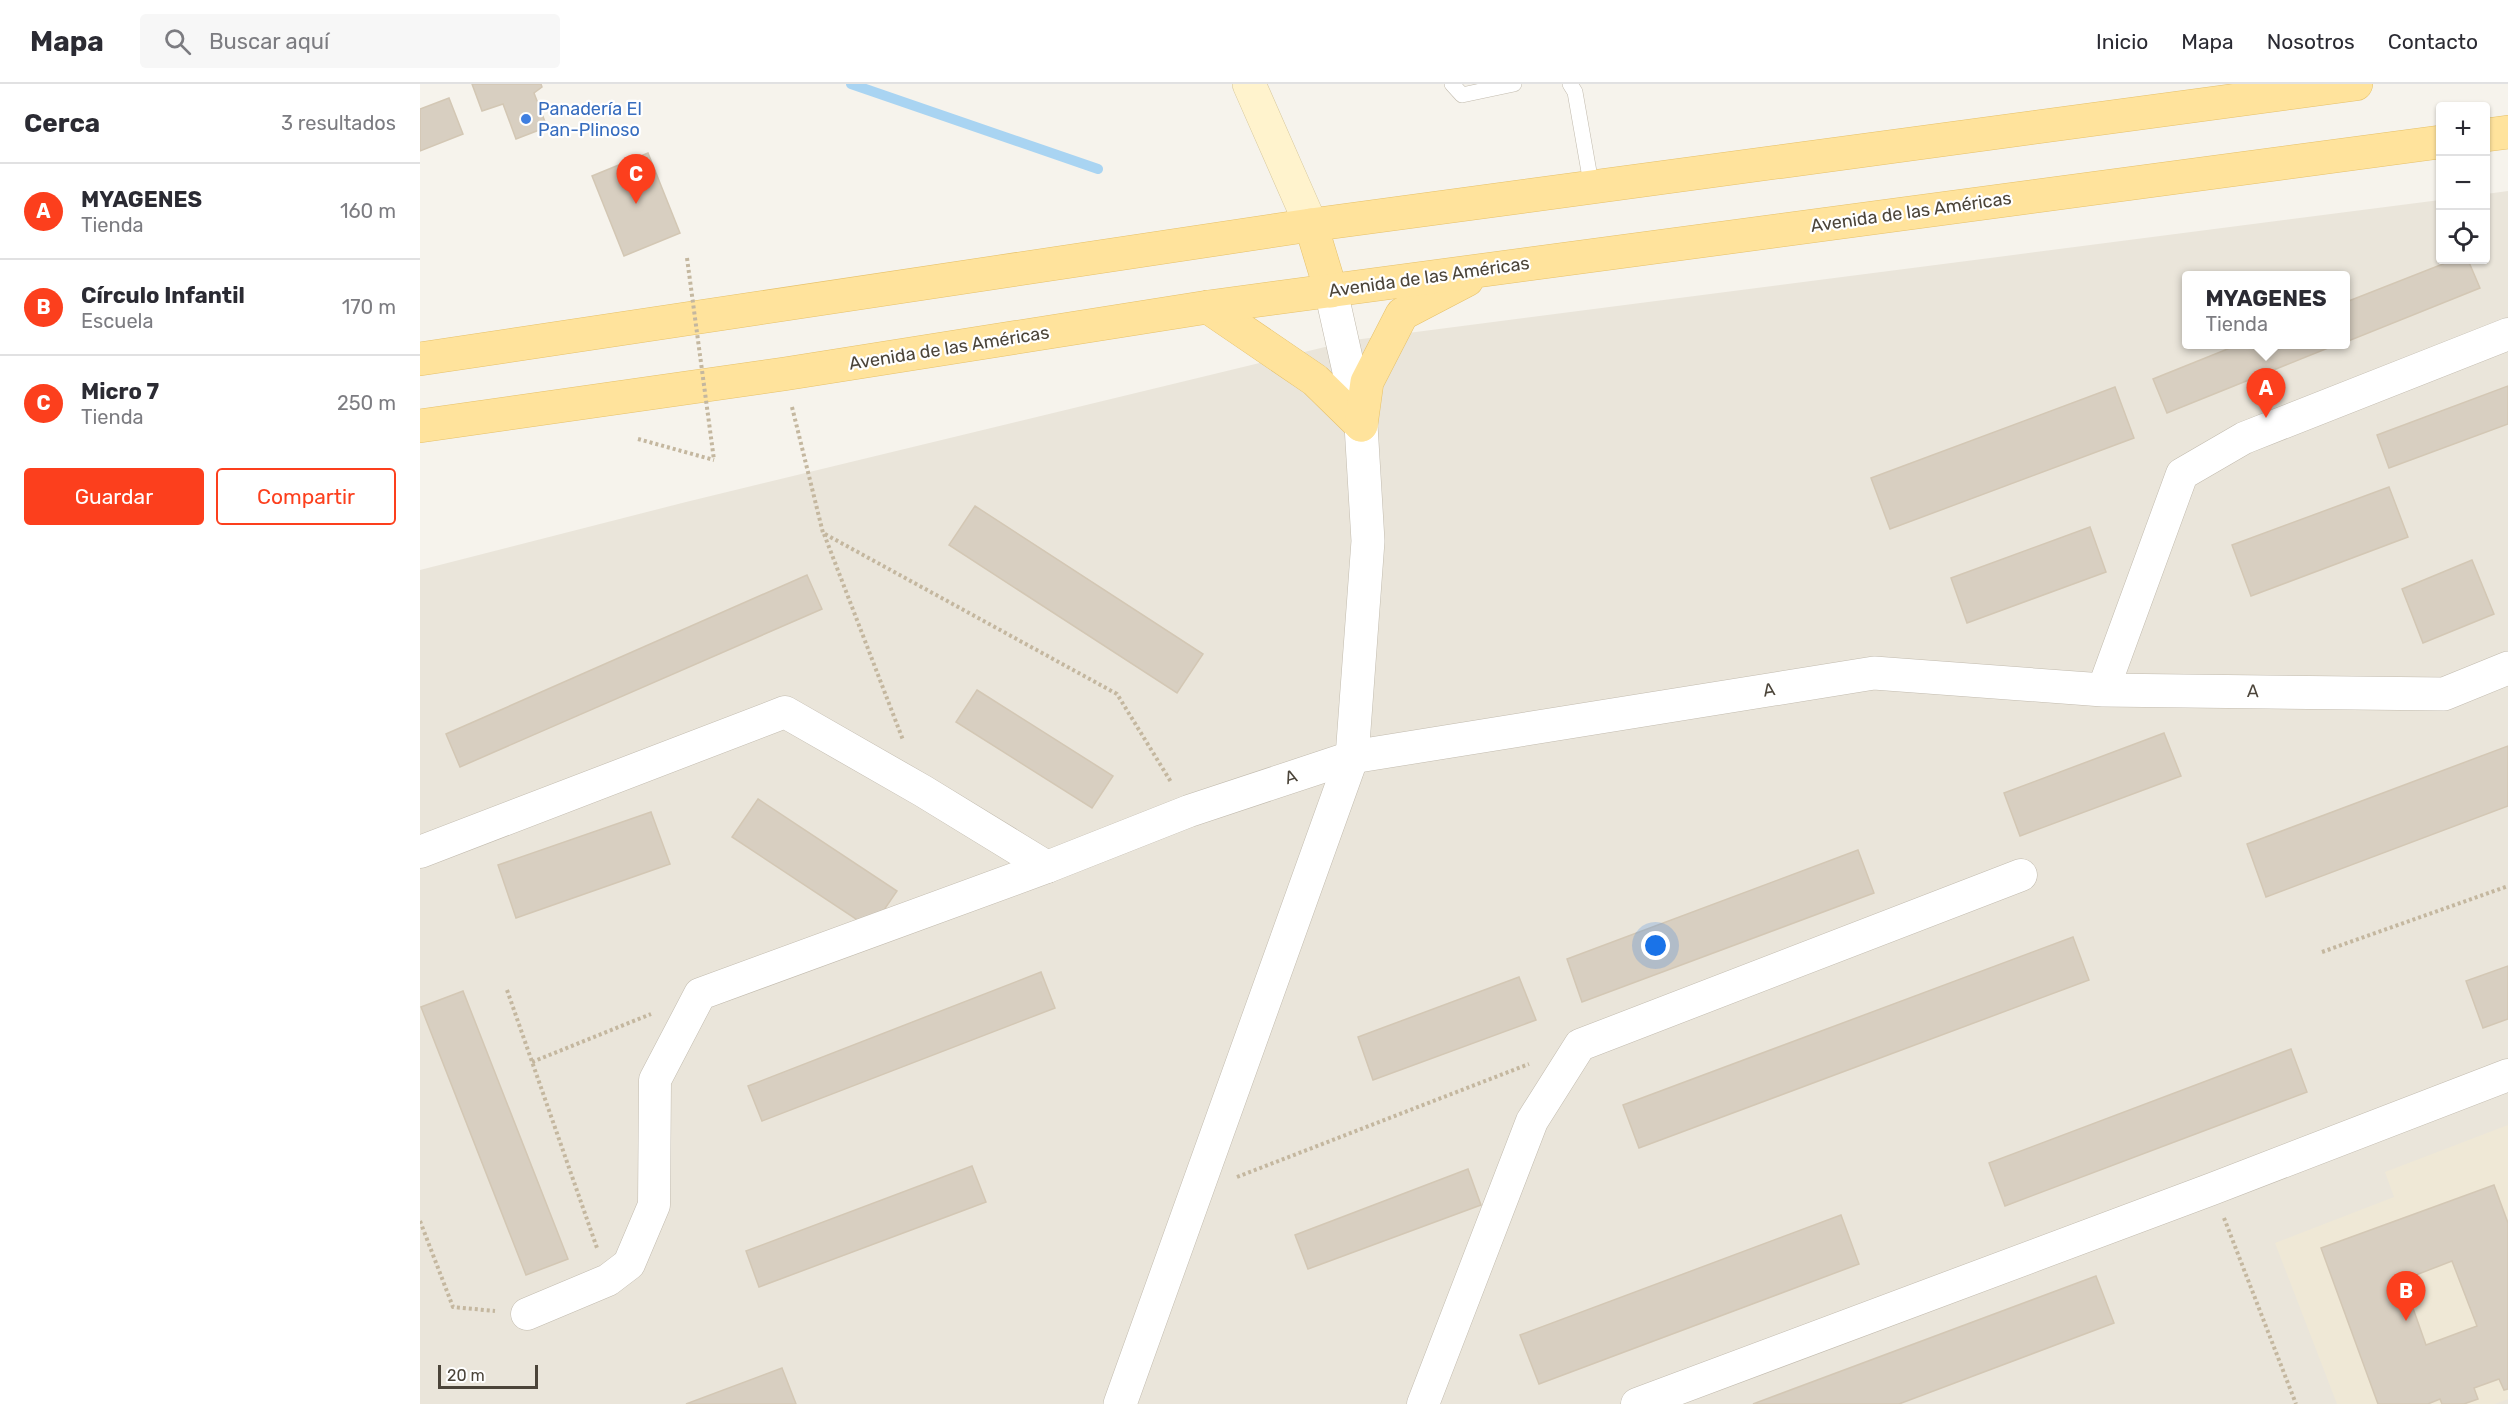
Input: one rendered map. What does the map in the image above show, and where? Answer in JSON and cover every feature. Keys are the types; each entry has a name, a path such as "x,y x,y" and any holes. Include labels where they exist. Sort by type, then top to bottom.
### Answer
{"main road":[{"path":"1249,84 1311,225 1331,291"},
{"path":"420,360 1311,225 1592,189 2356,84"},
{"path":"2490,134 2508,132"},
{"name":"Avenida de las Américas","path":"420,426 784,374 1208,307 2436,142"},
{"path":"1361,425 1367,382 1402,314 1487,269"},
{"path":"1208,307 1315,380 1361,425"}],"street":[{"path":"1120,1404 1352,757 1368,541 1361,425 1331,291"},
{"path":"2103,690 2182,474 2244,438 2508,334"},
{"name":"A","path":"700,994 1047,867 1189,811 1352,757 1874,673 2103,690 2444,694 2508,668"},
{"path":"420,852 785,712 923,791 1047,867"},
{"path":"1423,1404 1533,1121 1580,1045 2021,875"},
{"path":"527,1314 608,1280 629,1264 654,1205 655,1080 700,994"},
{"path":"1637,1404 2212,1189 2508,1075"}],"lane":[{"path":"1452,84 1462,95 1514,84"},
{"path":"1570,84 1575,92 1592,189"}],"path":[{"path":"638,439 714,460 687,258"},
{"path":"784,374 823,533 923,791"},
{"path":"823,533 1117,694 1189,811"},
{"path":"2322,952 2508,886"},
{"path":"507,990 608,1280"},
{"path":"532,1062 700,994"},
{"path":"1194,1194 1580,1045"},
{"path":"2212,1189 2296,1404"},
{"path":"420,1221 453,1307 527,1314"}],"shaded area":[{"path":"2508,191 2508,1404 420,1404 420,570 686,502 1354,340 2436,201 2436,264 2490,264 2490,193"},
{"path":"2508,1125 2508,1399 2495,1404 2337,1404 2275,1243 2394,1197 2385,1172"}],"building":[{"name":"Panadería El Pan-Plinoso","path":"472,84 541,84 542,87 534,93 547,127 516,139 503,104 482,111"},
{"path":"449,98 463,134 420,151 420,109"},
{"path":"648,153 680,233 624,256 592,176"},
{"path":"2443,264 2470,264 2480,288 2350,340 2350,300"},
{"path":"2228,349 2326,349 2167,413 2153,379"},
{"path":"2508,386 2508,424 2389,468 2377,435"},
{"path":"2115,387 2134,438 1890,529 1871,478"},
{"path":"2389,487 2408,537 2251,596 2232,545"},
{"path":"975,506 1203,654 1177,693 949,545"},
{"path":"2090,527 2106,572 1967,623 1951,578"},
{"path":"2472,560 2494,614 2423,643 2402,589"},
{"path":"807,575 822,609 460,767 446,734"},
{"path":"977,690 1113,776 1092,808 956,722"},
{"path":"2164,733 2181,776 2020,836 2004,793"},
{"path":"2508,746 2508,806 2266,897 2247,844"},
{"path":"758,799 897,891 871,929 732,837"},
{"path":"651,812 670,864 516,918 498,865"},
{"path":"1858,850 1874,893 1582,1002 1567,959"},
{"path":"2073,937 2089,980 1639,1148 1623,1105"},
{"path":"2508,966 2508,1019 2483,1028 2466,981"},
{"path":"1041,972 1055,1008 762,1121 748,1086"},
{"path":"1519,977 1536,1020 1373,1080 1358,1037"},
{"path":"463,991 568,1259 526,1275 421,1007"},
{"path":"2291,1049 2307,1092 2005,1206 1989,1163"},
{"path":"972,1166 986,1202 759,1287 746,1251"},
{"path":"1468,1169 1481,1205 1308,1269 1295,1235"},
{"path":"2494,1185 2508,1223 2508,1389 2504,1390 2499,1379 2474,1388 2478,1399 2464,1404 2442,1404 2440,1399 2428,1404 2378,1404 2321,1248","holes":["2452,1261 2477,1326 2426,1345 2403,1280"]},
{"path":"1841,1215 1859,1264 1539,1384 1520,1335"},
{"path":"2096,1276 2114,1323 1899,1404 1753,1404"},
{"path":"782,1368 796,1404 686,1404"}],"waterway":[{"path":"851,84 1098,169"}],"place":[{"name":"Panadería El Pan-Plinoso","path":"526,119"},
{"name":"Micro 7","path":"636,204"},
{"name":"MYAGENES","path":"2266,418"},
{"name":"Círculo Infantil","path":"2406,1321"}]}
